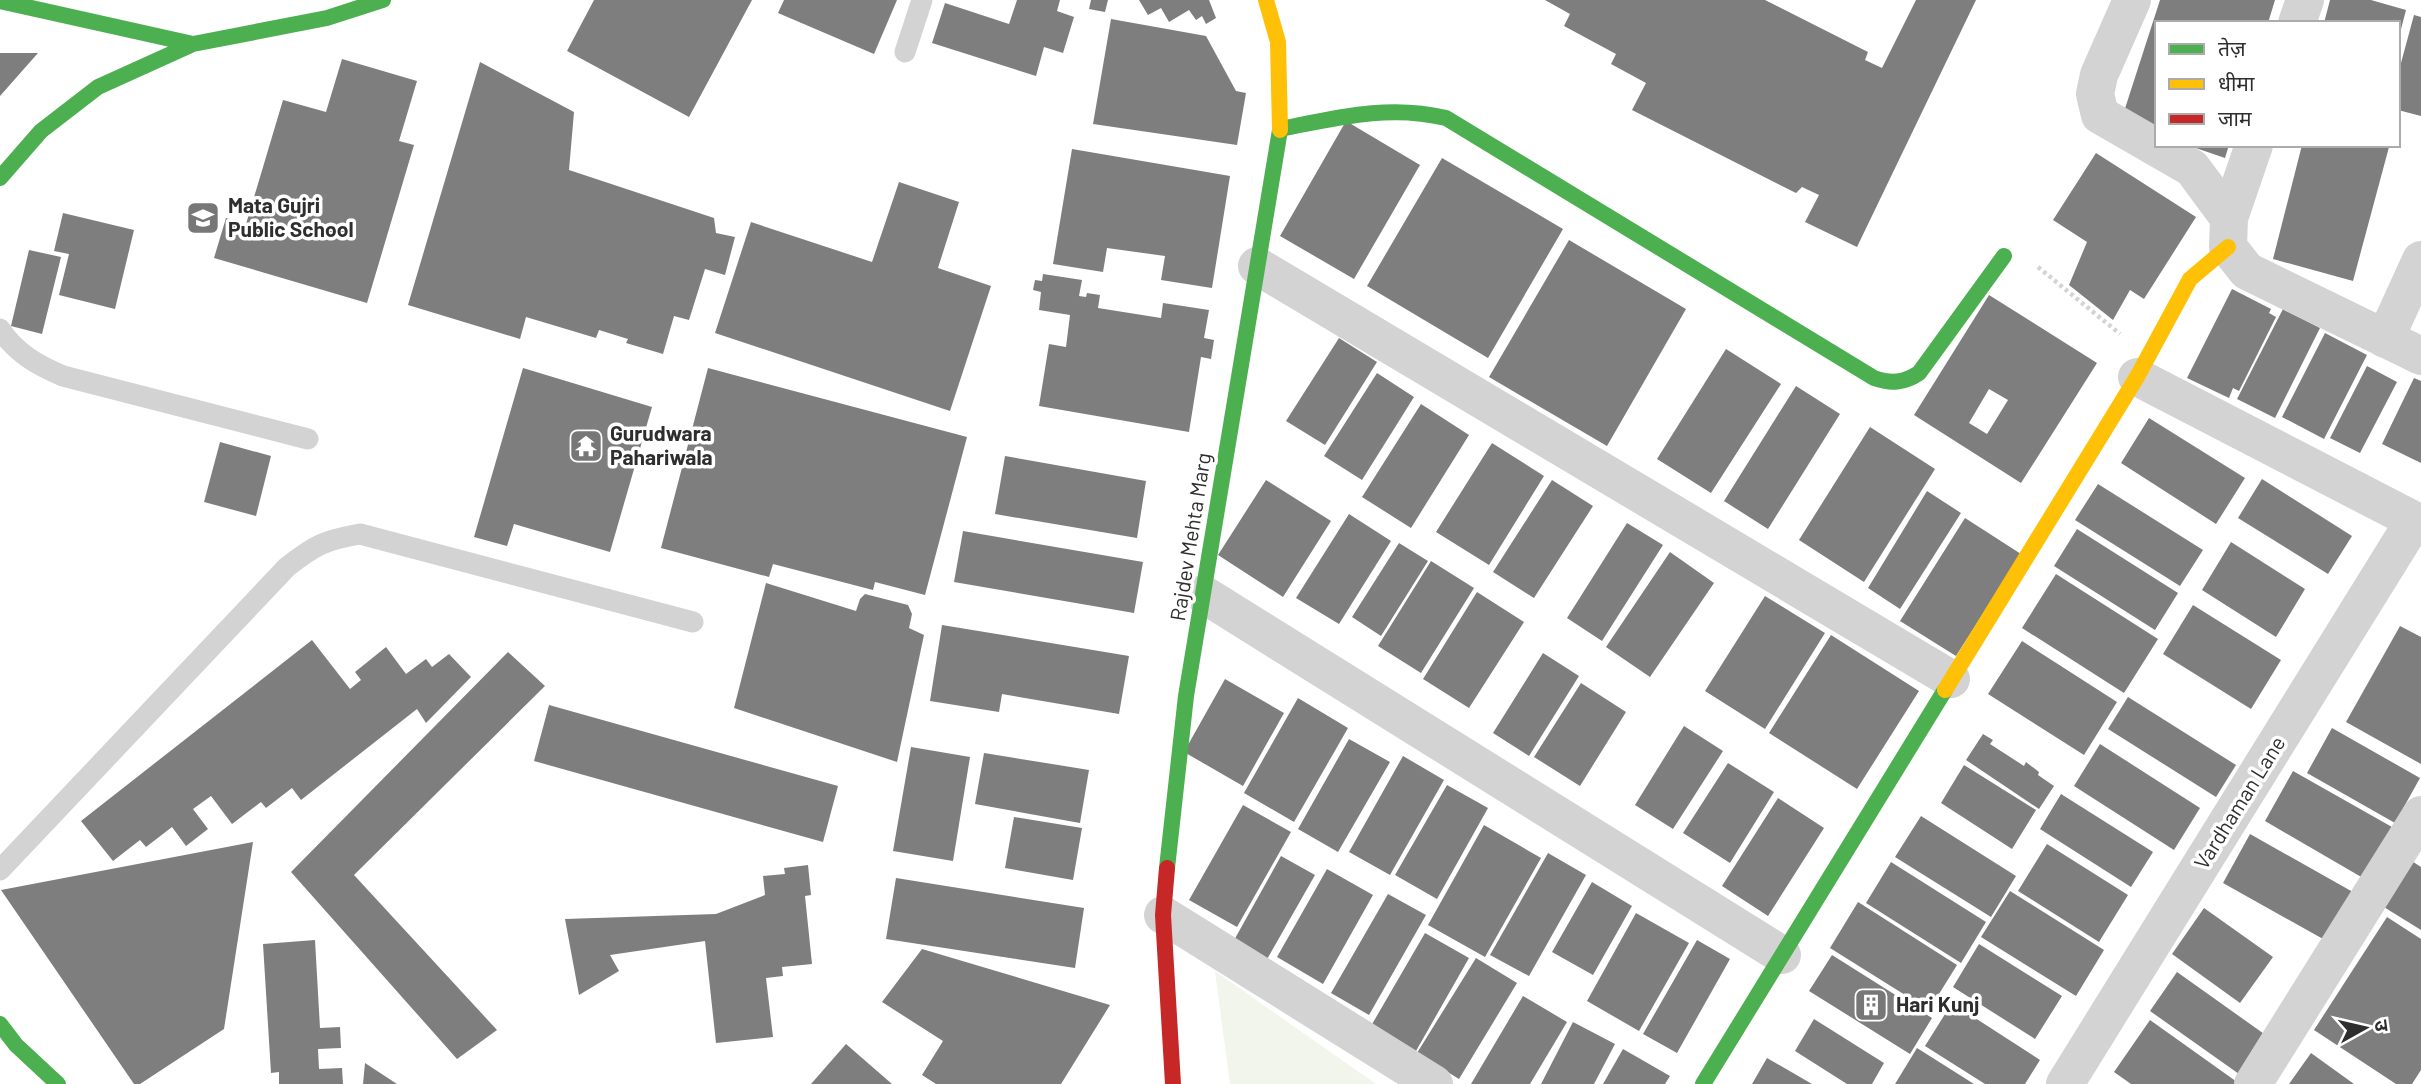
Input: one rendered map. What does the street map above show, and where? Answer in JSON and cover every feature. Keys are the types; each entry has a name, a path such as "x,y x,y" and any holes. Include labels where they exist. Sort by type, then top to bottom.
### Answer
{"street":[{"path":"0,178 41,131 98,87 193,44 327,18 383,0"},
{"name":"Rajdev Mehta Marg","path":"1173,1084 1163,915 1175,783 1186,696 1280,130 1278,43 1266,0"},
{"path":"2133,0 2099,75 2095,94 2100,115 2155,147"},
{"path":"2298,21 2305,0"},
{"path":"0,1 193,44"},
{"path":"1280,130 1382,112 1426,112 1446,118 1874,378 1889,384 1908,381 1919,373 2004,256"},
{"path":"2156,147 2192,168 2247,271 2421,356"},
{"path":"1703,1084 2142,367 2190,278 2228,232 2253,147"},
{"path":"2385,339 2421,260"},
{"path":"1257,266 1951,679"},
{"path":"2142,367 2418,522"},
{"name":"Vardhaman Lane","path":"2065,1084 2418,522"},
{"path":"1203,594 1782,955"},
{"path":"2253,1084 2421,815"},
{"path":"1163,915 1434,1084"},
{"path":"0,1024 16,1045 58,1084"}],"lane":[{"path":"905,52 922,0"},
{"path":"0,329 15,348 37,365 63,376 308,439"},
{"path":"0,870 287,567 307,551 331,539 360,534 693,622"}],"path":[{"path":"2004,256 2020,253 2142,367"}],"shaded area":[{"path":"1215,971 1376,1084 1230,1084"}],"building":[{"path":"594,0 752,0 689,117 567,51"},
{"path":"784,0 897,0 874,54 778,13"},
{"path":"1017,0 1060,0 1057,11 1074,17 1063,53 1044,47 1036,76 932,43 945,3 1009,24"},
{"path":"1091,0 1108,0 1105,12 1089,9"},
{"path":"1139,0 1209,0 1216,18 1206,24 1202,16 1196,20 1189,10 1169,22 1161,8 1148,15"},
{"path":"1545,0 1765,0 1868,52 1865,60 1882,68 1916,0 1976,0 1857,247 1805,222 1819,195 1802,187 1796,193 1632,110 1646,83 1611,64 1616,54 1564,26 1570,14"},
{"path":"2160,0 2275,0 2269,21 2155,21 2155,135 2120,124"},
{"path":"2330,0 2371,0 2406,10 2400,33 2400,21 2325,21"},
{"path":"2414,15 2421,17 2421,116 2400,111 2400,67"},
{"path":"1111,19 1206,36 1236,91 1246,93 1237,145 1093,124"},
{"path":"0,53 38,53 0,96"},
{"path":"342,59 417,81 399,141 414,145 367,303 214,258 226,218 246,224 283,100 326,112"},
{"path":"480,62 574,112 569,170 714,218 716,233 735,237 725,275 705,269 689,320 674,316 663,354 626,343 628,339 599,330 596,338 526,317 520,339 408,305"},
{"path":"1346,121 1420,165 1354,279 1280,236"},
{"path":"2193,147 2228,147 2225,158"},
{"path":"2301,147 2389,147 2353,281 2273,259"},
{"path":"1072,149 1230,176 1212,288 1161,280 1165,256 1107,248 1103,272 1053,264"},
{"path":"2096,153 2196,217 2144,299 2130,290 2113,320 2069,285 2087,242 2053,220"},
{"path":"1442,158 1563,229 1488,358 1367,286"},
{"path":"899,182 959,202 938,268 991,286 950,411 715,333 751,222 872,262"},
{"path":"63,213 134,230 115,309 59,295 69,254 54,251"},
{"path":"1569,240 1686,309 1607,446 1489,377"},
{"path":"29,250 61,257 42,334 11,326"},
{"path":"1043,274 1082,280 1079,296 1086,297 1087,293 1100,295 1098,308 1161,318 1163,303 1209,310 1204,338 1214,340 1211,359 1201,357 1189,432 1039,406 1049,344 1066,347 1070,315 1039,310 1041,292 1033,290 1035,280 1042,281"},
{"path":"2232,289 2271,309 2269,313 2276,317 2239,391 2233,388 2229,398 2187,378"},
{"path":"1989,295 2097,363 2021,483 1914,415","holes":["1989,389 2008,400 1987,434 1969,423"]},
{"path":"2283,309 2320,328 2275,418 2237,399"},
{"path":"2325,333 2367,355 2324,439 2282,417"},
{"path":"1339,338 1377,362 1325,445 1286,421"},
{"path":"1726,349 1781,384 1711,493 1657,459"},
{"path":"2367,366 2397,382 2360,453 2330,438"},
{"path":"523,368 652,407 610,552 514,524 507,546 474,537"},
{"path":"708,368 967,437 925,595 875,582 873,590 773,564 769,577 661,548"},
{"path":"1377,373 1414,397 1362,480 1324,456"},
{"path":"2414,378 2421,381 2421,463 2382,444"},
{"path":"1796,386 1840,414 1768,529 1724,501"},
{"path":"1421,404 1469,435 1411,528 1362,497"},
{"path":"2149,418 2245,478 2216,524 2121,463"},
{"path":"1870,427 1935,469 1864,582 1799,540"},
{"path":"220,442 271,456 256,516 204,502"},
{"path":"1492,443 1544,476 1489,565 1436,532"},
{"path":"1005,456 1146,481 1137,538 995,514"},
{"path":"2262,479 2352,536 2328,574 2238,518"},
{"path":"1266,480 1331,521 1283,597 1218,555"},
{"path":"1552,480 1593,506 1534,598 1493,572"},
{"path":"2098,484 2203,550 2180,586 2075,520"},
{"path":"1927,491 1961,513 1900,609 1868,588"},
{"path":"1349,514 1391,541 1339,624 1296,598"},
{"path":"1965,518 2021,554 1956,656 1900,621"},
{"path":"1627,523 1663,545 1602,641 1567,618"},
{"path":"2077,529 2178,593 2155,630 2054,566"},
{"path":"963,531 1143,562 1134,613 954,582"},
{"path":"2231,542 2305,589 2276,637 2202,590"},
{"path":"1399,543 1428,561 1381,636 1352,617"},
{"path":"1670,552 1714,583 1650,677 1606,647"},
{"path":"1431,561 1474,588 1421,673 1378,646"},
{"path":"2056,574 2158,639 2124,693 2022,628"},
{"path":"766,583 856,611 865,594 908,605 912,614 909,628 924,635 897,762 734,708"},
{"path":"1477,592 1524,622 1469,708 1423,679"},
{"path":"1765,596 1825,633 1765,729 1705,691"},
{"path":"2193,605 2281,660 2251,709 2163,654"},
{"path":"942,625 1129,656 1119,714 1002,694 999,712 930,701"},
{"path":"2400,626 2421,637 2421,764 2346,722"},
{"path":"1831,635 1919,691 1857,789 1769,733"},
{"path":"312,640 350,689 361,680 355,672 386,647 406,674 426,659 432,667 449,654 471,677 426,723 417,709 301,800 292,788 266,808 261,802 232,824 211,796 193,809 208,829 186,846 172,827 146,847 140,840 113,861 81,821"},
{"path":"2022,641 2117,702 2084,755 1988,694"},
{"path":"508,652 545,686 354,875 497,1030 457,1059 291,872"},
{"path":"1543,653 1579,676 1529,756 1493,733"},
{"path":"1225,679 1284,713 1243,786 1184,752"},
{"path":"1581,683 1626,712 1580,786 1534,757"},
{"path":"2128,697 2236,765 2216,797 2108,729"},
{"path":"1298,698 1348,728 1294,822 1244,793"},
{"path":"549,705 838,786 823,842 534,761"},
{"path":"1684,726 1723,751 1673,829 1635,805"},
{"path":"2332,728 2420,778 2395,823 2307,773"},
{"path":"1983,734 1993,740 1990,744 2024,766 2026,762 2054,786 2039,809 1966,760"},
{"path":"1349,739 1390,762 1338,852 1298,829"},
{"path":"2100,744 2200,808 2174,850 2074,786"},
{"path":"911,747 970,757 953,861 893,851"},
{"path":"984,753 1089,770 1080,823 975,804"},
{"path":"1403,756 1444,780 1390,875 1349,852"},
{"path":"1728,763 1774,792 1730,863 1683,833"},
{"path":"1964,765 2036,810 2012,849 1941,803"},
{"path":"2293,771 2392,827 2363,878 2265,821"},
{"path":"1447,785 1488,808 1437,899 1395,875"},
{"path":"2061,794 2153,852 2131,887 2040,829"},
{"path":"1778,798 1824,828 1768,916 1722,886"},
{"path":"1243,805 1291,832 1237,927 1189,900"},
{"path":"1921,816 2016,876 1991,917 1895,857"},
{"path":"1014,817 1082,828 1073,880 1005,868"},
{"path":"1484,825 1541,858 1485,957 1428,925"},
{"path":"2250,834 2360,896 2332,944 2223,883"},
{"path":"253,842 224,1029 140,1084 134,1084 1,890"},
{"path":"2047,844 2128,895 2099,942 2018,891"},
{"path":"1548,853 1586,875 1529,976 1490,955"},
{"path":"1281,856 1315,875 1266,961 1233,942"},
{"path":"2407,858 2421,867 2421,930 2379,904"},
{"path":"1891,862 1986,922 1961,963 1866,903"},
{"path":"808,865 811,895 805,896 812,964 782,967 783,976 766,978 773,1037 716,1043 705,941 610,955 619,971 579,995 565,919 716,914 765,895 763,876 785,874 784,868"},
{"path":"1327,869 1373,895 1323,984 1277,957"},
{"path":"896,878 1084,908 1075,968 886,939"},
{"path":"1592,882 1632,906 1593,975 1552,952"},
{"path":"2010,891 2104,950 2076,996 1981,937"},
{"path":"1388,894 1426,915 1369,1015 1331,993"},
{"path":"1858,902 1957,965 1929,1010 1830,948"},
{"path":"2204,908 2273,957 2240,1003 2172,954"},
{"path":"1636,913 1689,943 1639,1031 1587,1001"},
{"path":"2387,917 2421,939 2421,1070 2412,1084 2396,1084 2314,1030"},
{"path":"1425,933 1469,958 1416,1051 1371,1026"},
{"path":"315,940 320,1028 340,1027 341,1048 318,1049 319,1069 342,1068 343,1084 279,1084 279,1072 271,1073 263,944"},
{"path":"1697,940 1730,959 1677,1053 1643,1034"},
{"path":"1979,944 2062,996 2035,1039 1953,987"},
{"path":"922,949 1110,1005 1061,1084 936,1084 922,1075 943,1041 882,1002"},
{"name":"Hari Kunj","path":"1832,955 1932,1018 1910,1054 1809,991"},
{"path":"1476,958 1517,983 1459,1079 1417,1053"},
{"path":"2177,972 2267,1036 2239,1074 2150,1011"},
{"path":"1523,996 1567,1022 1530,1084 1471,1084"},
{"path":"1952,1003 2040,1060 2025,1084 1985,1084 1925,1046"},
{"path":"1814,1019 1884,1063 1872,1084 1847,1084 1795,1051"},
{"path":"2150,1020 2237,1082 2131,1084 2114,1072"},
{"path":"1573,1022 1615,1044 1594,1084 1541,1084"},
{"path":"846,1044 892,1084 811,1084"},
{"path":"1917,1048 1974,1084 1895,1084"},
{"path":"1623,1049 1670,1076 1665,1084 1603,1084"},
{"path":"2311,1053 2354,1084 2289,1084"},
{"path":"1767,1058 1812,1084 1752,1084"},
{"path":"365,1063 397,1084 363,1084"}],"traffic: fast":[{"path":"0,1 193,44 327,18 383,0"},
{"path":"0,178 41,131 98,87 193,44"},
{"path":"1280,129 1383,112 1446,118 1874,378 1886,381 1903,381 1919,373 2004,256"},
{"path":"1167,868 1186,696 1280,130"},
{"path":"1703,1084 1945,690"},
{"path":"0,1024 16,1045 58,1084"}],"traffic: slow":[{"path":"1266,0 1278,42 1280,130"},
{"path":"1945,690 2137,377 2190,279 2228,247"}],"traffic: jam":[{"path":"1167,868 1163,915 1173,1084"}],"place":[{"name":"Mata Gujri Public School","path":"203,218"},
{"name":"Gurudwara Pahariwala","path":"586,446"},
{"name":"Hari Kunj","path":"1871,1005"}]}
